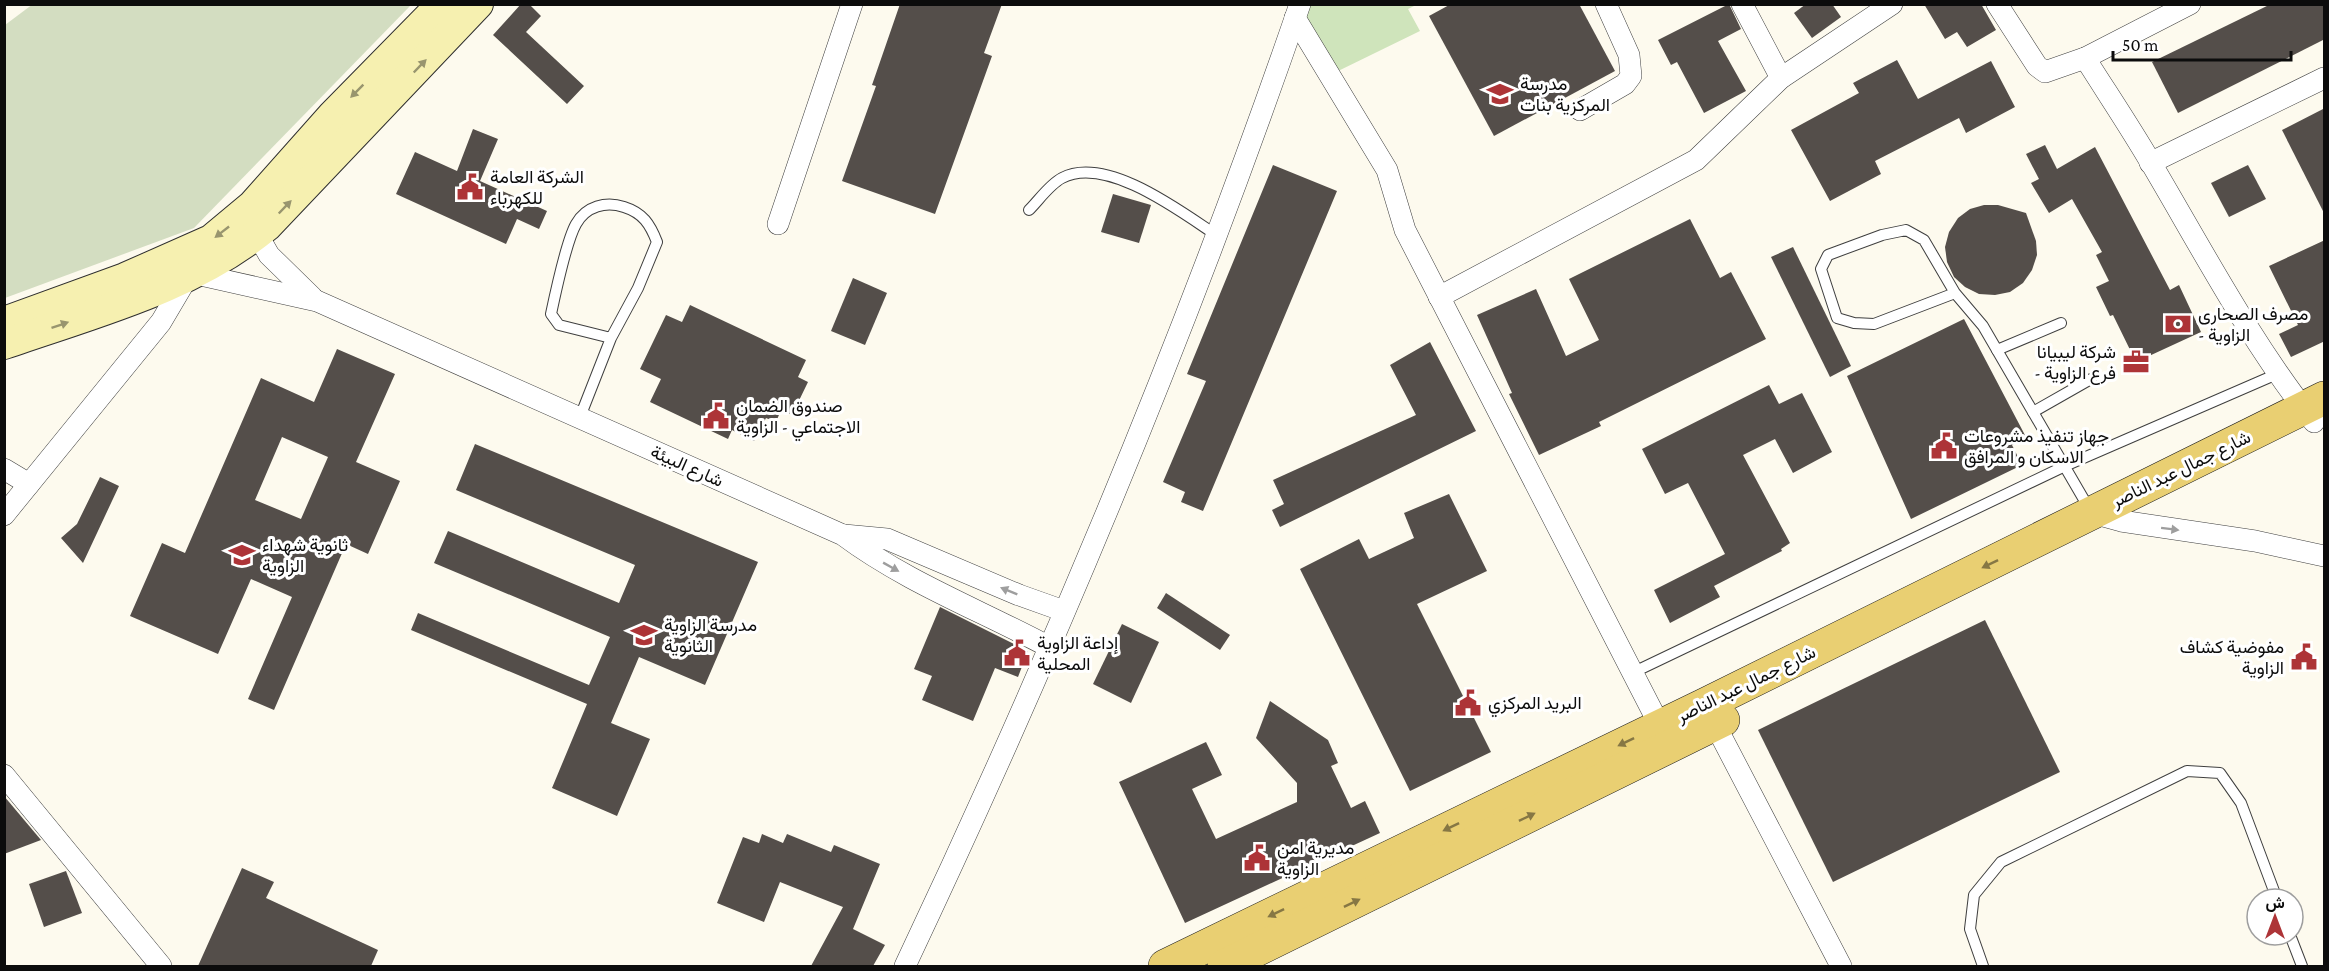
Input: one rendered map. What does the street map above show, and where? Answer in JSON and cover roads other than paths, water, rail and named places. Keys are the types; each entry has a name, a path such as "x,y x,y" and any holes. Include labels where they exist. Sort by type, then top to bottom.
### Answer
{"main road":[{"path":"4,322 135,273 211,240 253,205 333,115 442,4"},
{"path":"4,344 191,276 257,234 478,4"},
{"name":"شارع جمال عبد الناصر","path":"1224,966 1710,715 2317,411"},
{"name":"شارع جمال عبد الناصر","path":"1165,966 1660,726 1710,715"}],"street":[{"path":"778,224 852,4"},
{"path":"1580,110 1625,84 1631,76 1629,55 1606,4"},
{"path":"1742,4 1781,78"},
{"path":"1439,297 1696,160 1781,78 1893,4"},
{"path":"1996,4 2037,66 2045,72 2085,58 2190,4"},
{"path":"905,966 985,798 1182,326 1297,11"},
{"path":"1297,11 1387,170 1405,230 1660,726"},
{"path":"2085,58 2150,163 2217,279 2277,374 2317,411"},
{"path":"2150,163 2325,78"},
{"name":"شارع البيئة","path":"257,234 261,245 285,274 316,301"},
{"name":"شارع البيئة","path":"191,276 316,301 843,535 873,558 1049,647"},
{"path":"4,515 161,322 191,276"},
{"path":"4,470 29,484"},
{"path":"2107,517 2255,541 2325,556"},
{"path":"843,535 886,539 1008,591 1064,611"},
{"path":"1710,715 1841,966"},
{"path":"4,775 161,966"}],"lane":[{"path":"1029,210 1062,178 1098,171 1152,194 1216,235"},
{"path":"580,417 611,338 638,288 657,242 650,222 633,209 611,203 592,208 576,224 551,314 559,325 611,338"},
{"path":"1955,293 1874,324 1854,323 1837,318 1821,269 1828,255 1882,235 1906,230 1924,240 1955,293 1983,326 2065,466 2107,517"},
{"path":"1997,350 2061,323"},
{"path":"1632,673 2065,466 2277,374"},
{"path":"2033,412 2091,380"},
{"path":"1983,966 1970,930 1974,895 2001,862 2187,771 2220,773 2241,803 2272,887"},
{"path":"2295,947 2302,966"}],"place":[{"name":"مدرسة المركزية بنات","path":"1500,94"},
{"name":"الشركة العامة للكهرباء","path":"470,187"},
{"name":"مصرف الصحارى - الزاوية","path":"2178,324"},
{"name":"شركة ليبيانا - فرع الزاوية","path":"2136,362"},
{"name":"صندوق الضمان الاجتماعي - الزاوية","path":"716,416"},
{"name":"جهاز تنفيذ مشروعات الاسكان و المرافق","path":"1944,446"},
{"name":"ثانوية شهداء الزاوية","path":"242,555"},
{"name":"مدرسة الزاوية الثانوية","path":"644,635"},
{"name":"إداعة الزاوية المحلية","path":"1017,653"},
{"name":"مفوضية كشاف الزاوية","path":"2304,657"},
{"name":"البريد المركزي","path":"1468,703"},
{"name":"مديرية امن الزاوية","path":"1257,858"}]}
